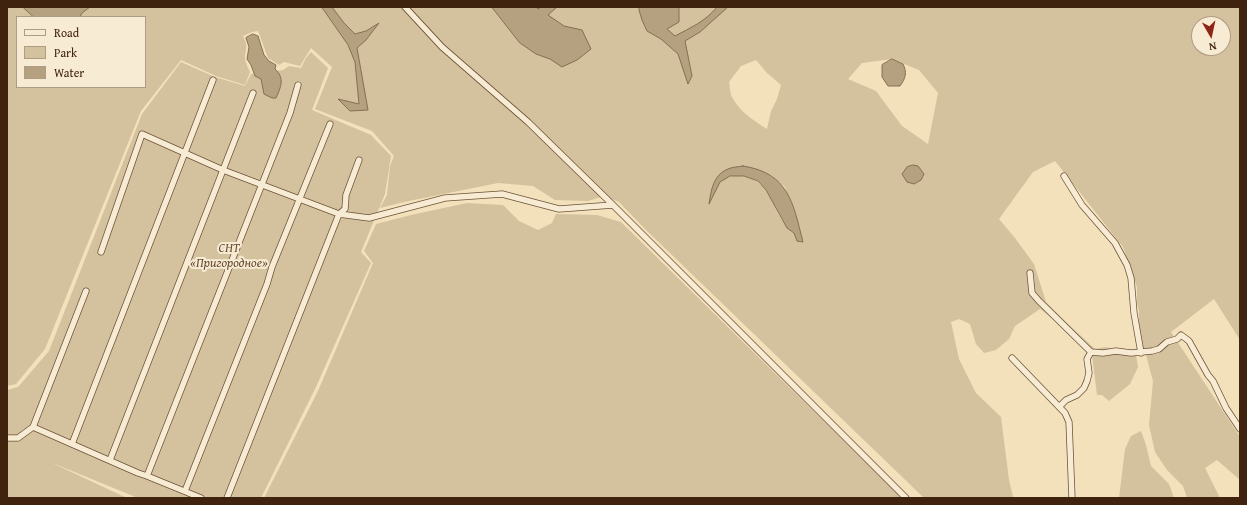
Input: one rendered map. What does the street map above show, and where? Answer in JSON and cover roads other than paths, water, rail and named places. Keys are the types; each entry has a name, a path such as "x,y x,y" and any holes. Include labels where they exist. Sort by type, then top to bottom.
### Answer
{"street":[{"path":"405,7 442,47 528,122 614,205 906,498"},
{"path":"72,444 213,80"},
{"path":"148,476 290,113 298,86"},
{"path":"110,460 253,93"},
{"path":"185,491 330,124"},
{"path":"101,252 142,134 224,170 339,214 368,218 445,198 502,194 559,209 614,205"},
{"path":"227,498 339,214 345,208 346,195 359,160"},
{"path":"1064,176 1082,205 1115,243 1127,265 1131,278 1134,313 1141,353"},
{"path":"1030,273 1032,293 1038,301 1091,352 1103,353 1116,351 1141,353 1159,349 1168,342 1177,340 1181,335 1189,341 1208,375 1214,381 1226,408 1240,429"},
{"path":"7,438 18,438 33,427 86,291"},
{"path":"1059,407 1066,400 1077,395 1084,388 1089,373 1086,359 1091,352"},
{"path":"1012,358 1059,407 1069,422 1072,498"},
{"path":"33,427 138,473 201,498"}],"water":[{"path":"23,7 90,7 80,16 33,16"},
{"path":"322,7 332,7 344,23 355,34 366,31 379,23 366,40 357,48 368,110 350,111 338,99 359,104 355,62 348,45"},
{"path":"492,7 536,7 538,9 541,7 557,7 548,15 564,26 582,30 591,49 577,60 562,67 550,59 536,54 520,43"},
{"path":"640,7 678,7 679,22 667,29 675,36 703,20 717,7 728,7 700,32 685,41 692,76 688,84 678,54 661,39 647,31 639,10"},
{"path":"253,34 258,36 264,55 269,61 276,65 275,69 280,76 281,86 276,98 272,98 264,94 261,79 255,76 247,59 249,47 246,38"},
{"path":"892,59 903,64 904,67 904,80 900,86 888,86 882,77 882,65"},
{"path":"913,165 918,166 924,174 921,180 914,184 907,182 902,174 907,167"},
{"path":"743,166 770,175 780,183 792,203 803,242 797,241 794,233 787,228 766,190 758,181 744,176 730,176 720,182 709,204 714,184 719,175 730,168"}],"park label":[{"name":"СНТ «Пригородное»","path":"229,256"}]}
